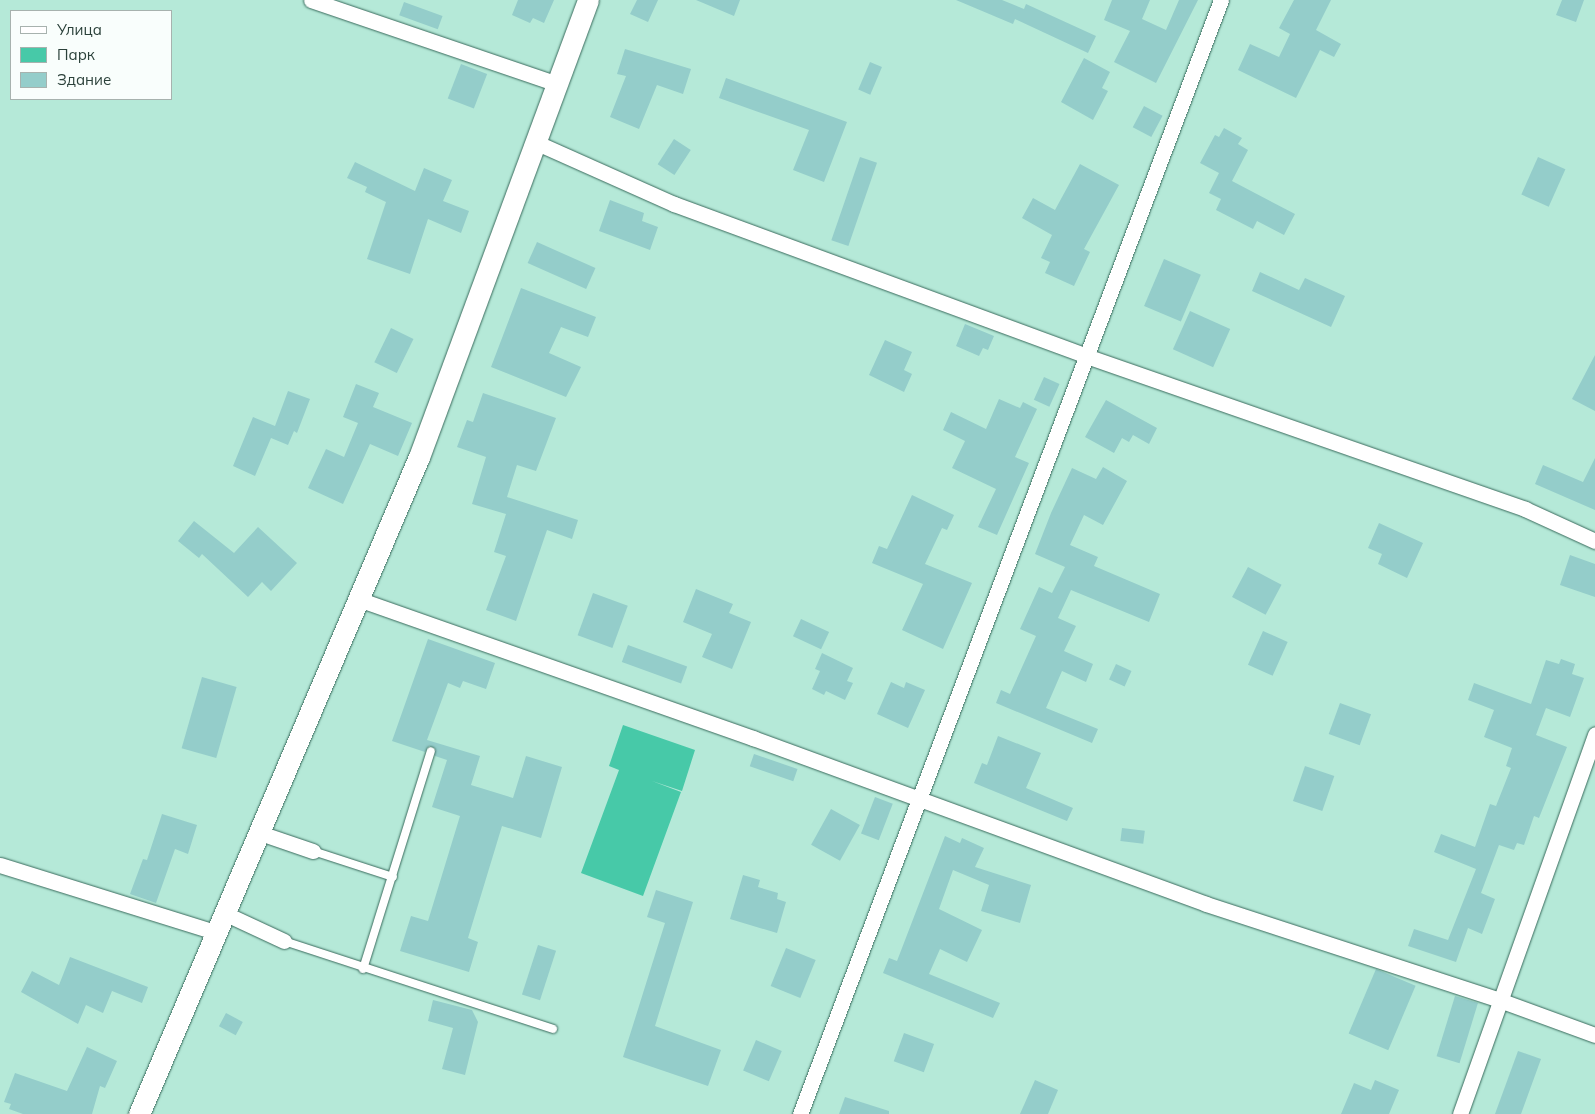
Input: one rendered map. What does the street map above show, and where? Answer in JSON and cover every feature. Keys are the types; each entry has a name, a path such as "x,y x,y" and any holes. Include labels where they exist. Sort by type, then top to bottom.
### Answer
{"street":[{"path":"311,0 558,84"},
{"path":"142,1113 419,457 537,143 588,0"},
{"path":"800,1114 918,799 1089,357 1221,0"},
{"path":"537,143 674,204 1089,357 1525,509 1595,541"},
{"path":"358,599 1206,904 1502,1000 1595,1035"},
{"path":"1460,1114 1595,734"},
{"path":"260,833 312,851"},
{"path":"0,865 284,941"}],"lane":[{"path":"363,969 431,751"},
{"path":"312,851 393,877"},
{"path":"284,941 363,969 553,1029"}],"green space":[{"path":"623,725 695,750 682,791 652,781 681,792 643,896 581,873 619,770 609,766"}],"building":[{"path":"518,0 554,0 544,23 533,18 530,23 512,15"},
{"path":"637,0 658,0 648,22 630,14"},
{"path":"696,0 740,0 734,16"},
{"path":"956,0 1002,0 1024,9 1026,4 1096,36 1088,53 1015,19 1013,24"},
{"path":"1112,0 1150,0 1142,19 1166,30 1179,0 1198,0 1156,83 1114,62 1130,31 1104,20"},
{"path":"1294,0 1331,0 1316,30 1341,44 1334,57 1320,50 1296,98 1238,70 1250,44 1279,57 1290,34 1279,28"},
{"path":"1562,0 1584,0 1576,22 1556,15"},
{"path":"404,2 443,16 438,29 399,15"},
{"path":"625,49 691,69 683,94 657,85 639,129 610,117 626,76 617,74"},
{"path":"1084,58 1110,72 1102,88 1108,91 1093,120 1061,102"},
{"path":"870,62 882,67 870,95 858,90"},
{"path":"461,64 487,74 474,109 448,99"},
{"path":"726,78 847,122 824,182 793,170 809,130 719,98"},
{"path":"1144,106 1163,116 1151,137 1133,127"},
{"path":"1224,128 1242,138 1238,144 1248,150 1232,181 1295,214 1284,235 1257,221 1253,229 1216,210 1221,199 1209,193 1219,173 1200,163 1215,135 1219,137"},
{"path":"674,139 691,150 674,175 658,164"},
{"path":"860,157 877,163 848,246 831,240"},
{"path":"1538,157 1565,169 1549,207 1521,194"},
{"path":"355,162 415,191 424,168 452,180 443,201 469,211 461,233 428,219 410,274 367,259 386,202 365,192 367,187 347,178"},
{"path":"1080,164 1119,185 1084,249 1090,252 1074,286 1045,273 1050,262 1041,258 1052,235 1022,218 1033,198 1055,210"},
{"path":"610,200 644,213 642,221 658,227 650,250 599,231"},
{"path":"537,242 595,268 586,289 528,263"},
{"path":"1164,259 1201,275 1181,322 1144,306"},
{"path":"1260,272 1299,290 1305,278 1345,296 1331,327 1252,291"},
{"path":"521,288 596,317 588,337 561,327 549,353 581,367 566,397 491,367"},
{"path":"1190,311 1230,329 1213,367 1173,349"},
{"path":"965,324 994,336 988,350 983,348 979,356 956,346"},
{"path":"391,328 413,339 397,373 374,362"},
{"path":"885,340 912,352 904,370 912,374 904,392 869,375"},
{"path":"1595,355 1595,411 1572,399"},
{"path":"1044,377 1060,384 1049,407 1034,400"},
{"path":"356,384 379,393 373,407 412,423 398,456 370,444 343,504 308,488 326,449 344,457 358,423 343,417"},
{"path":"288,391 310,399 297,433 294,431 288,445 271,438 255,476 233,466 253,417 275,426"},
{"path":"483,393 556,418 536,471 517,465 507,497 578,520 572,539 547,530 516,621 486,610 506,556 494,552 506,514 472,504 486,457 457,447 467,420 473,422"},
{"path":"999,399 1020,408 1023,402 1037,409 1015,457 1029,463 997,535 978,527 996,489 952,468 965,441 943,430 951,412 986,429"},
{"path":"1106,400 1157,428 1149,444 1133,435 1129,442 1122,438 1114,453 1085,437"},
{"path":"1595,458 1595,510 1535,484 1543,465 1583,482"},
{"path":"1103,467 1127,481 1103,525 1084,515 1070,545 1098,557 1094,566 1160,594 1149,622 1071,590 1058,618 1076,626 1064,651 1093,664 1086,682 1062,671 1046,708 1098,729 1092,743 996,703 1001,690 1010,694 1036,636 1020,629 1039,587 1052,593 1065,567 1035,554 1051,513 1072,468 1096,479"},
{"path":"912,495 954,515 947,530 942,528 925,564 972,583 943,649 902,630 923,584 872,563 879,546 887,549"},
{"path":"194,521 234,553 258,527 297,563 271,591 262,582 248,597 202,554 199,558 178,541"},
{"path":"1379,523 1423,543 1407,578 1378,564 1382,554 1368,548"},
{"path":"1570,555 1595,564 1595,597 1560,585"},
{"path":"1248,567 1282,585 1266,615 1232,597"},
{"path":"696,589 733,604 729,613 751,622 732,669 702,657 712,634 683,622"},
{"path":"593,593 628,606 612,648 578,635"},
{"path":"801,619 829,632 821,649 793,636"},
{"path":"1263,631 1288,642 1273,676 1248,665"},
{"path":"428,639 495,663 486,689 463,681 460,688 448,683 427,740 480,756 471,785 513,798 526,756 562,767 541,838 502,826 468,938 478,942 469,972 400,951 411,916 428,921 460,816 432,807 447,760 435,756 435,748 429,746 425,752 392,741"},
{"path":"628,645 687,667 681,683 622,662"},
{"path":"822,653 853,668 847,681 853,683 845,700 826,691 824,695 812,689 820,671 815,669"},
{"path":"1561,659 1575,664 1572,674 1584,678 1570,717 1546,708 1536,735 1567,747 1539,818 1534,816 1524,845 1517,843 1514,850 1499,845 1481,893 1495,899 1482,934 1468,928 1456,962 1408,946 1414,929 1448,940 1476,869 1434,852 1441,834 1475,847 1490,804 1496,806 1511,768 1506,766 1512,748 1484,737 1494,710 1468,700 1474,683 1531,704 1546,660 1559,664"},
{"path":"1116,664 1132,671 1125,686 1109,680"},
{"path":"202,677 237,687 216,758 182,748"},
{"path":"891,682 904,688 906,682 925,690 908,728 877,714"},
{"path":"1340,703 1371,714 1360,745 1329,734"},
{"path":"998,736 1041,753 1026,788 1073,808 1067,821 974,783 982,763 987,765"},
{"path":"754,754 797,769 793,781 750,766"},
{"path":"1305,766 1334,776 1322,811 1293,801"},
{"path":"875,797 893,804 879,840 861,833"},
{"path":"831,809 860,825 840,861 811,845"},
{"path":"162,814 197,825 188,854 175,849 156,903 130,894 143,859 147,860"},
{"path":"1122,828 1145,831 1143,844 1120,841"},
{"path":"945,836 960,843 962,838 984,848 975,867 1031,885 1020,923 981,911 989,885 953,870 939,909 982,930 967,962 940,949 929,974 1000,1003 993,1018 883,973 889,958 897,961"},
{"path":"743,875 760,880 758,887 778,893 777,899 786,902 777,933 730,919"},
{"path":"656,890 693,902 655,1026 721,1050 708,1086 623,1057 665,923 647,917"},
{"path":"538,945 556,951 540,1000 522,994"},
{"path":"786,948 816,960 800,998 771,986"},
{"path":"70,957 148,987 142,1003 112,991 103,1013 86,1005 78,1024 21,992 32,971 59,985"},
{"path":"1376,969 1416,986 1388,1050 1349,1033"},
{"path":"1455,996 1478,1003 1460,1063 1437,1056"},
{"path":"433,1000 472,1010 478,1022 465,1075 442,1069 453,1028 428,1021"},
{"path":"226,1013 243,1022 236,1035 219,1026"},
{"path":"904,1033 934,1044 924,1072 894,1061"},
{"path":"756,1040 782,1051 769,1081 743,1070"},
{"path":"87,1047 117,1061 105,1088 100,1086 92,1114 23,1114 9,1109 11,1104 4,1102 15,1073 67,1091"},
{"path":"1518,1051 1541,1059 1521,1114 1495,1114"},
{"path":"1035,1080 1058,1090 1048,1114 1020,1114"},
{"path":"1375,1080 1399,1090 1389,1114 1341,1114 1354,1083 1371,1090"},
{"path":"845,1097 889,1111 889,1114 839,1114"}]}
